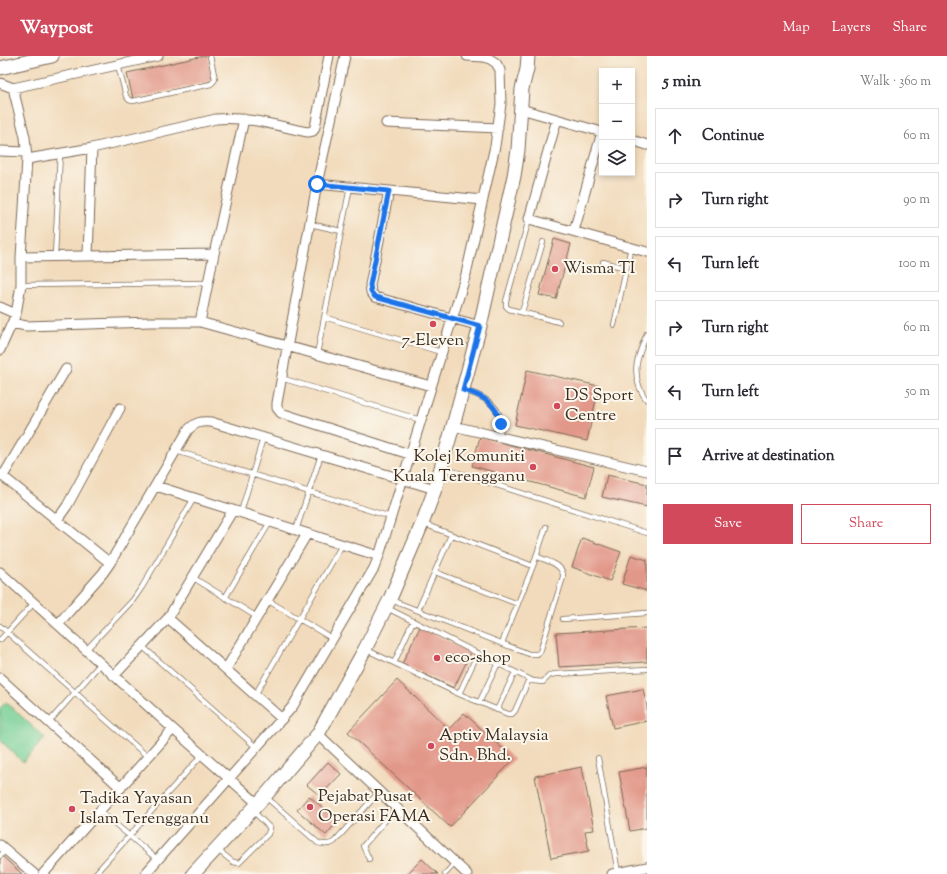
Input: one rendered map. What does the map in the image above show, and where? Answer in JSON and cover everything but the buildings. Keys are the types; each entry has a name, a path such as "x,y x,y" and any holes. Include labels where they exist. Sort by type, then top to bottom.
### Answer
{"street":[{"path":"0,68 52,56"},
{"path":"0,83 12,88 158,56"},
{"path":"0,150 26,155 60,153 92,148 216,119 228,118 244,119 308,132 313,131 316,128 329,56"},
{"path":"344,56 317,184 281,378 277,408 281,414 410,454"},
{"path":"145,874 230,780 293,706 374,568 379,556 468,267 498,128 501,104 500,70 496,63 490,59 484,57 467,56"},
{"path":"193,874 318,734 365,649 388,603 436,489 480,326 514,176 518,150 522,89 519,56"},
{"path":"522,89 527,69 528,56"},
{"path":"0,350 16,314 22,285 21,257 26,155 25,137 12,88"},
{"path":"521,109 599,131"},
{"path":"200,322 207,283 244,119"},
{"path":"557,119 529,219 647,252"},
{"path":"386,123 498,128"},
{"path":"574,231 600,140"},
{"path":"635,141 647,144"},
{"path":"88,255 92,148"},
{"path":"317,184 483,200"},
{"path":"389,191 370,285 371,292 375,297 480,326"},
{"path":"21,257 214,254"},
{"path":"0,307 16,314"},
{"path":"12,324 26,326 200,322 431,386"},
{"path":"66,369 2,475 110,563"},
{"path":"57,520 68,506 120,408"},
{"path":"58,624 110,563 188,430 195,423 201,421 211,422 320,455 405,472 436,489"},
{"path":"453,426 647,471"},
{"path":"156,486 379,556"},
{"path":"114,676 168,618 192,577 237,511"},
{"path":"226,669 307,534"},
{"path":"0,572 202,755 258,803"},
{"path":"168,618 282,719"},
{"path":"1,682 49,723 120,788"},
{"path":"43,874 173,729"},
{"path":"318,734 467,874"},
{"path":"2,850 34,874"},
{"path":"615,873 647,867"}],"lane":[{"path":"118,65 126,96 129,100 133,101 211,84 215,79 210,56"},
{"path":"55,256 60,153"},
{"path":"317,354 350,187"},
{"path":"529,219 506,301 506,306 509,309 559,322"},
{"path":"310,224 341,231"},
{"path":"522,312 543,242"},
{"path":"614,325 631,247"},
{"path":"603,262 626,268"},
{"path":"22,285 207,283"},
{"path":"324,317 441,352"},
{"path":"647,333 635,367 636,376 647,400"},
{"path":"281,378 421,420"},
{"path":"463,390 484,398 496,410 500,416 501,424 499,437"},
{"path":"237,511 252,474 263,438"},
{"path":"176,451 391,518"},
{"path":"296,530 320,455"},
{"path":"442,468 647,533"},
{"path":"86,650 133,600 194,498"},
{"path":"225,598 270,522"},
{"path":"422,524 533,566"},
{"path":"502,643 533,566 546,527"},
{"path":"418,610 451,535"},
{"path":"255,695 342,545"},
{"path":"388,603 418,610 533,655 537,654 540,652 564,577 564,572 560,566 536,556"},
{"path":"435,572 518,604"},
{"path":"192,577 257,617"},
{"path":"267,600 333,639"},
{"path":"0,640 34,603"},
{"path":"388,603 413,621 529,679 539,682 543,682 550,675 556,674 647,669"},
{"path":"563,619 647,613"},
{"path":"394,662 413,621"},
{"path":"0,626 148,757"},
{"path":"142,646 257,748"},
{"path":"365,649 479,703 512,714 515,711 529,679"},
{"path":"459,694 478,653"},
{"path":"479,703 498,663"},
{"path":"49,723 101,664"},
{"path":"497,710 515,672"},
{"path":"95,874 202,755"},
{"path":"598,758 615,873"},
{"path":"258,803 318,843 324,845 334,842 379,792"},
{"path":"216,848 233,862 239,863 268,834 270,828 258,803"},
{"path":"369,859 363,846 396,808"},
{"path":"100,811 158,860"},
{"path":"445,874 455,863"}],"green space":[{"path":"6,702 45,738 23,762 0,740 0,708"}],"place":[{"name":"Wisma TI","path":"555,269"},
{"name":"7-Eleven","path":"433,324"},
{"name":"DS Sport Centre","path":"557,406"},
{"name":"Kolej Komuniti Kuala Terengganu","path":"533,467"},
{"name":"eco-shop","path":"437,658"},
{"name":"Aptiv Malaysia Sdn. Bhd.","path":"431,746"},
{"name":"Pejabat Pusat Operasi FAMA","path":"310,807"},
{"name":"Tadika Yayasan Islam Terengganu","path":"72,809"}],"route":[{"path":"317,184 389,191 370,285 371,292 375,297 480,326 463,390 474,393 490,403 500,416 501,424"}]}
